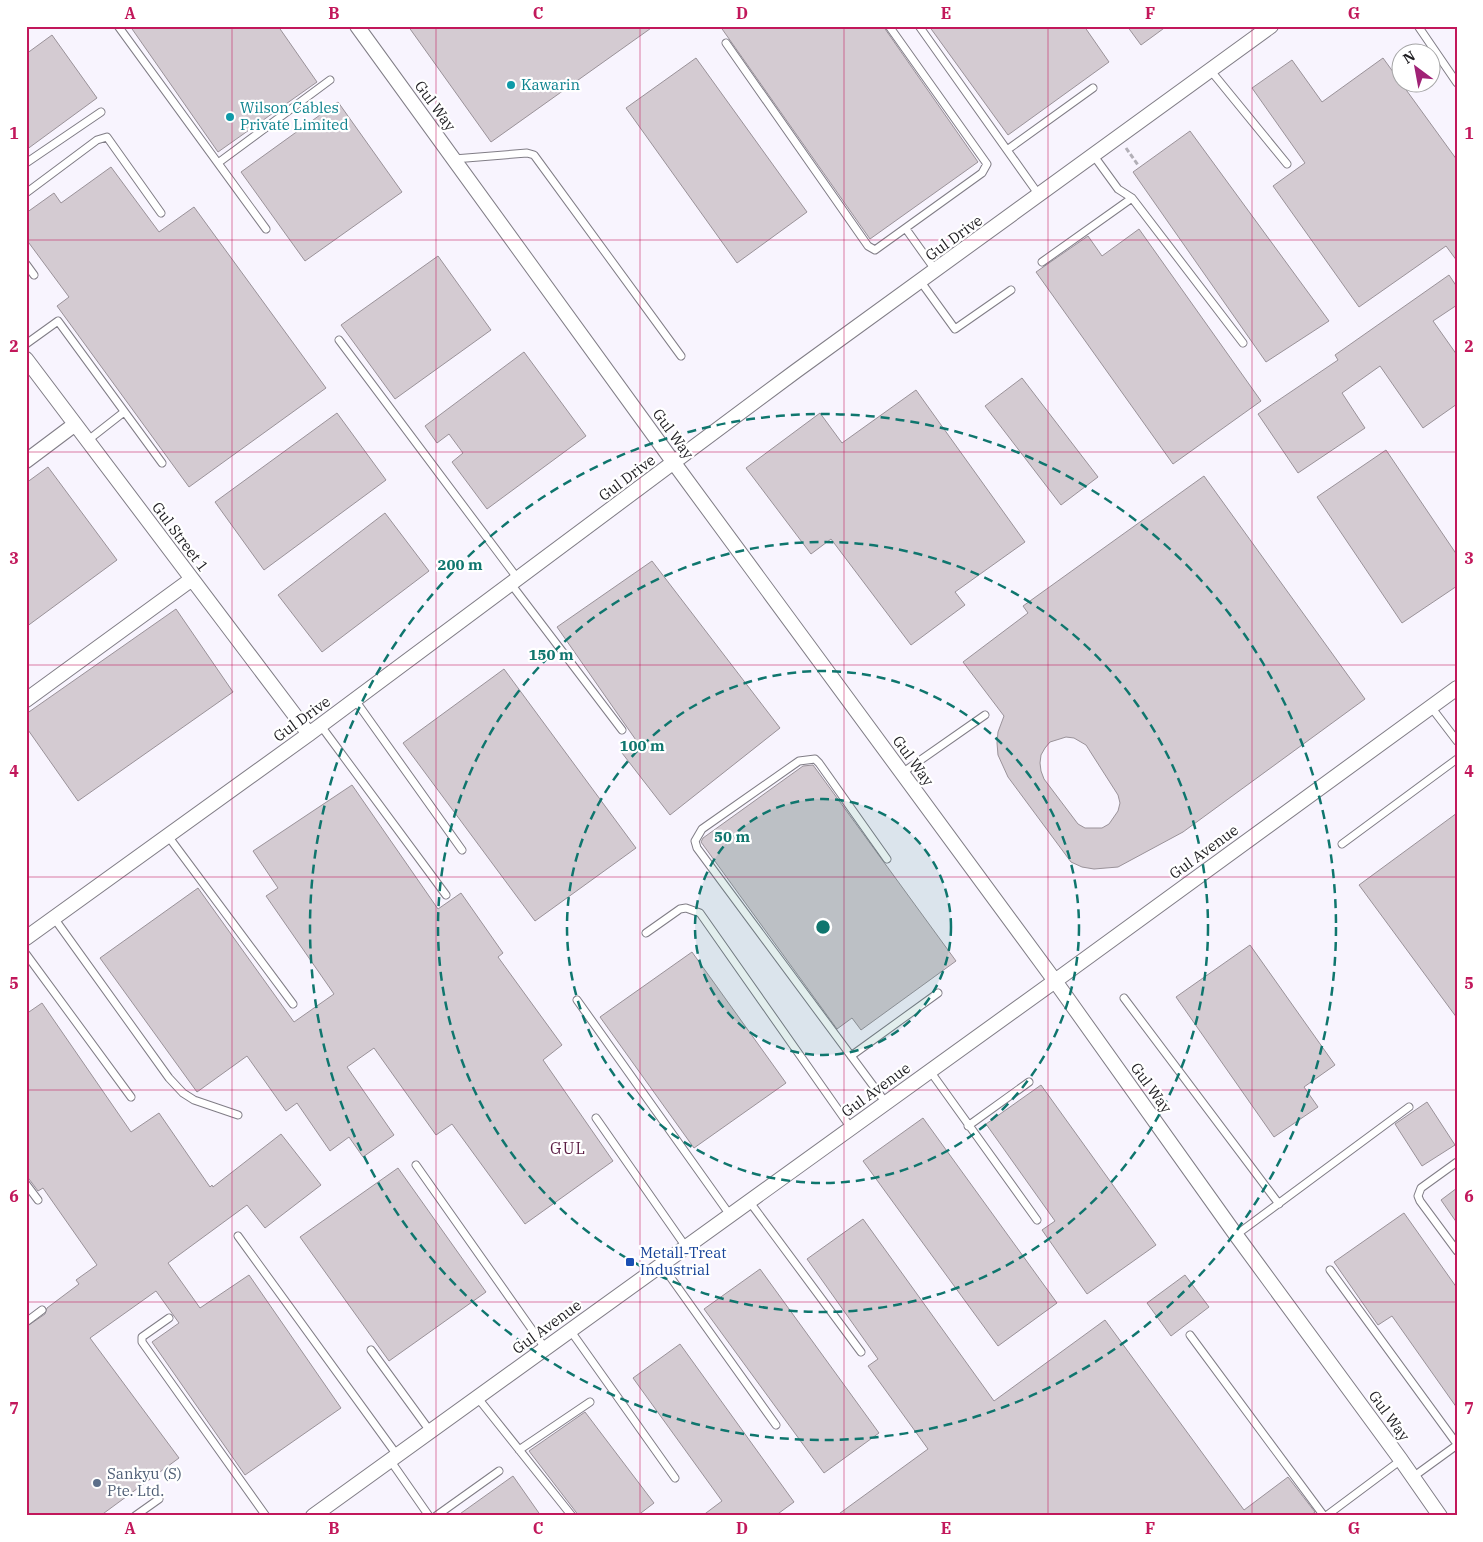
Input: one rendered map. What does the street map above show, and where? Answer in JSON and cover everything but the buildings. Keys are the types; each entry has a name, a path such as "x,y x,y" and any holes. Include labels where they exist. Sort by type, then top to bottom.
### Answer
{"street":[{"name":"Gul Way","path":"357,26 674,463 1055,981 1440,1516"},
{"name":"Gul Drive","path":"26,938 315,730 796,371 1271,26"},
{"name":"Gul Street 1","path":"26,359 192,579 315,730"},
{"path":"26,462 74,425"},
{"path":"26,700 192,579"},
{"name":"Gul Avenue","path":"313,1516 1055,981 1457,688"}],"lane":[{"path":"118,26 266,229"},
{"path":"726,43 870,249 878,249 982,172 987,164 889,26"},
{"path":"919,26 1040,195"},
{"path":"1418,26 1457,83"},
{"path":"1211,71 1287,164"},
{"path":"218,163 330,80"},
{"path":"1007,150 1092,88"},
{"path":"26,163 100,112"},
{"path":"26,193 97,140 107,137 161,214"},
{"path":"454,159 527,153 534,155 681,356"},
{"path":"1094,156 1118,188 1132,198 1243,343"},
{"path":"1042,262 1132,198"},
{"path":"906,229 936,271"},
{"path":"26,264 34,275"},
{"path":"921,282 955,330 1011,290"},
{"path":"26,344 58,321 162,463"},
{"path":"339,340 622,730"},
{"path":"87,441 124,412"},
{"path":"355,700 462,850"},
{"path":"1431,707 1457,741"},
{"path":"902,773 985,715"},
{"path":"315,730 446,895"},
{"path":"1342,844 1457,758"},
{"path":"886,1103 698,848 695,841 702,829 799,762 814,759 819,763 887,859"},
{"path":"168,836 293,1004"},
{"path":"646,933 680,909 686,908 700,913 851,1128"},
{"path":"54,918 169,1078 183,1093 194,1100 238,1115"},
{"path":"26,954 131,1096"},
{"path":"851,1056 938,993"},
{"path":"1124,998 1279,1204"},
{"path":"577,1000 730,1215"},
{"path":"930,1071 1037,1220"},
{"path":"968,1126 1029,1082"},
{"path":"1236,1235 1409,1107"},
{"path":"596,1118 686,1247"},
{"path":"1457,1162 1421,1188 1418,1196 1457,1251"},
{"path":"416,1166 545,1348"},
{"path":"26,1184 38,1200"},
{"path":"749,1201 861,1352"},
{"path":"238,1236 393,1458 429,1516"},
{"path":"661,1264 776,1425"},
{"path":"1330,1270 1457,1445 1413,1477"},
{"path":"26,1322 42,1310"},
{"path":"169,1318 142,1337 142,1342 266,1516"},
{"path":"570,1330 675,1478"},
{"path":"1190,1335 1325,1516 1401,1460"},
{"path":"370,1350 430,1431"},
{"path":"477,1397 572,1516"},
{"path":"519,1450 590,1402"},
{"path":"436,1516 499,1471"},
{"path":"135,1516 159,1499"}],"path":[{"path":"1119,138 1138,165"}],"place":[{"name":"Kawarin","path":"511,85"},
{"name":"Wilson Cables Private Limited","path":"230,117"},
{"name":"Metall-Treat Industrial","path":"630,1262"},
{"name":"Sankyu (S) Pte. Ltd.","path":"97,1483"}],"district":[{"name":"GUL","path":"568,1148"}]}
